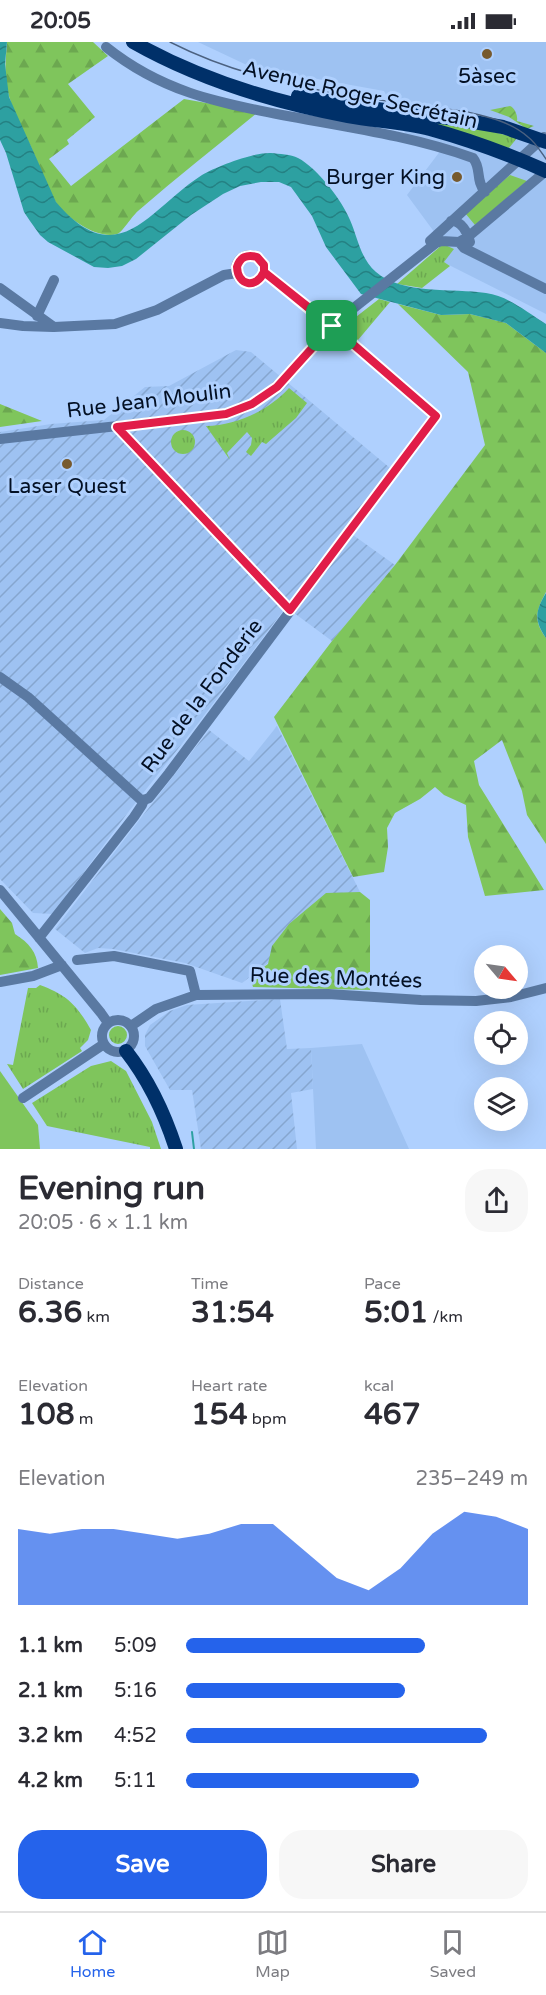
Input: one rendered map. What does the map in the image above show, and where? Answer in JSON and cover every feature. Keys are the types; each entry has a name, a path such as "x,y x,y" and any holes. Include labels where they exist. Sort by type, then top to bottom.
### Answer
{"main road":[{"name":"Avenue Roger Secrétain","path":"133,42 195,73 248,92 349,116 428,128 496,149 546,171"},
{"name":"Avenue Roger Secrétain","path":"150,42 212,71 283,93 502,127 544,139"},
{"path":"126,1051 156,1100 176,1149"}],"street":[{"path":"106,47 153,79 191,95 232,106 408,139 473,158 478,165 479,184 485,192"},
{"path":"393,276 519,159 544,139"},
{"path":"393,276 436,243 457,242 469,236 546,171"},
{"path":"472,251 469,236 459,223 455,220 449,223 447,231 464,248 546,289"},
{"path":"253,255 264,265 264,272 259,280 248,283 237,273 237,267 242,258 253,255"},
{"path":"264,272 332,326"},
{"path":"0,323 54,327 115,324 157,310 224,275 237,273"},
{"name":"Rue Jean Moulin","path":"0,439 226,414 244,408 277,387 332,326 393,276"},
{"path":"37,316 54,280"},
{"path":"0,288 54,327"},
{"name":"Rue de la Fonderie","path":"39,938 256,658 436,416 332,326"},
{"path":"117,427 290,610"},
{"path":"0,677 28,697 140,799 144,800"},
{"path":"0,890 108,1023"},
{"path":"77,960 114,956 190,971 196,995"},
{"path":"0,982 63,967"},
{"name":"Rue des Montées","path":"131,1026 156,1009 196,995 328,994 476,1001 511,997 546,988"},
{"path":"118,1020 131,1026 134,1039 131,1047 126,1051 113,1052 104,1044 102,1033 108,1023 118,1020"},
{"path":"23,1098 104,1044"}],"shaded area":[{"path":"198,42 546,42 546,314 443,262 446,248 407,195 441,150 408,139 384,91 251,67"},
{"path":"236,350 251,352 390,468 346,530 395,565 332,641 286,607 53,914 33,913 0,879 0,432 51,424 104,420 145,387 169,386"},
{"path":"277,726 360,892 242,983 185,963 113,949 98,948 85,953 55,929 209,730 249,761"},
{"path":"280,999 287,1049 311,1048 313,1089 291,1093 297,1149 201,1149 192,1090 170,1090 145,1046 145,1035 150,1025 170,1011 187,1005"},
{"path":"362,1044 409,1149 316,1149 311,1048"}],"green space":[{"path":"7,42 93,42 108,56 68,84 95,117 67,140 69,144 49,159 71,186 184,99 258,112 138,211 119,233 100,234 82,226 66,214 48,188 17,118 7,88"},
{"path":"510,106 516,112 517,121 534,126 527,129 509,117 490,110"},
{"path":"395,119 475,127 517,138 509,148"},
{"path":"510,175 527,181 475,225 465,213"},
{"path":"443,244 454,249 444,262 450,266 422,288 397,284"},
{"path":"379,299 390,302 358,340 343,327"},
{"path":"398,304 441,315 470,314 506,323 546,353 546,592 537,615 539,626 546,638 546,844 527,815 522,791 502,740 474,761 479,785 544,890 485,896 468,837 466,805 444,795 435,787 420,799 395,813 387,828 388,847 384,872 353,877 274,717 332,641 395,565 485,445 468,372"},
{"path":"289,388 307,403 296,418 266,444 262,442 251,456 246,452 251,445 252,438 247,432 227,453 230,460 206,426 240,420 262,410"},
{"path":"0,404 42,421 0,427"},
{"path":"183,430 192,433 195,442 192,451 183,454 174,451 171,442 174,433"},
{"path":"360,892 370,900 370,990 253,987 250,977 268,964 272,946 289,924 326,893"},
{"path":"0,909 12,923 15,934 31,948 38,968 0,975"},
{"path":"40,985 70,1002 91,1030 88,1040 80,1048 82,1051 23,1089 7,1064 13,1065 28,988 36,988"},
{"path":"118,1026 124,1029 127,1035 124,1041 118,1044 112,1041 109,1035 112,1029"},
{"path":"111,1061 126,1071 152,1122 161,1149 150,1149 150,1147 47,1126 32,1103 91,1066"},
{"path":"0,1071 38,1125 40,1149 0,1149"}],"water":[{"path":"0,42 7,42 5,64 9,97 56,202 78,223 98,233 115,235 132,229 149,218 202,175 217,168 264,153 292,156 313,169 335,194 350,220 366,261 376,272 400,284 428,289 486,293 510,301 546,324 546,353 506,323 470,314 441,315 361,294 326,247 312,216 291,187 279,182 261,182 240,186 223,194 191,215 136,259 122,266 94,267 48,242 40,235 24,212 0,140"},
{"path":"546,593 546,638 539,626 537,616"}],"waterway":[{"path":"192,1132 194,1149"}],"tram line":[{"path":"170,42 205,58 278,81 353,96 467,112 491,118 521,132 533,142 546,159"}],"place":[{"name":"5àsec","path":"487,54"},
{"name":"Burger King","path":"457,177"},
{"name":"Laser Quest","path":"67,464"}],"route":[{"path":"332,326 264,272 263,276 254,283 243,281 237,273 238,262 242,258 253,255 257,257 264,265 264,272 323,320 332,326 277,387 244,408 226,414 117,427 290,610 436,416 332,326"}]}
